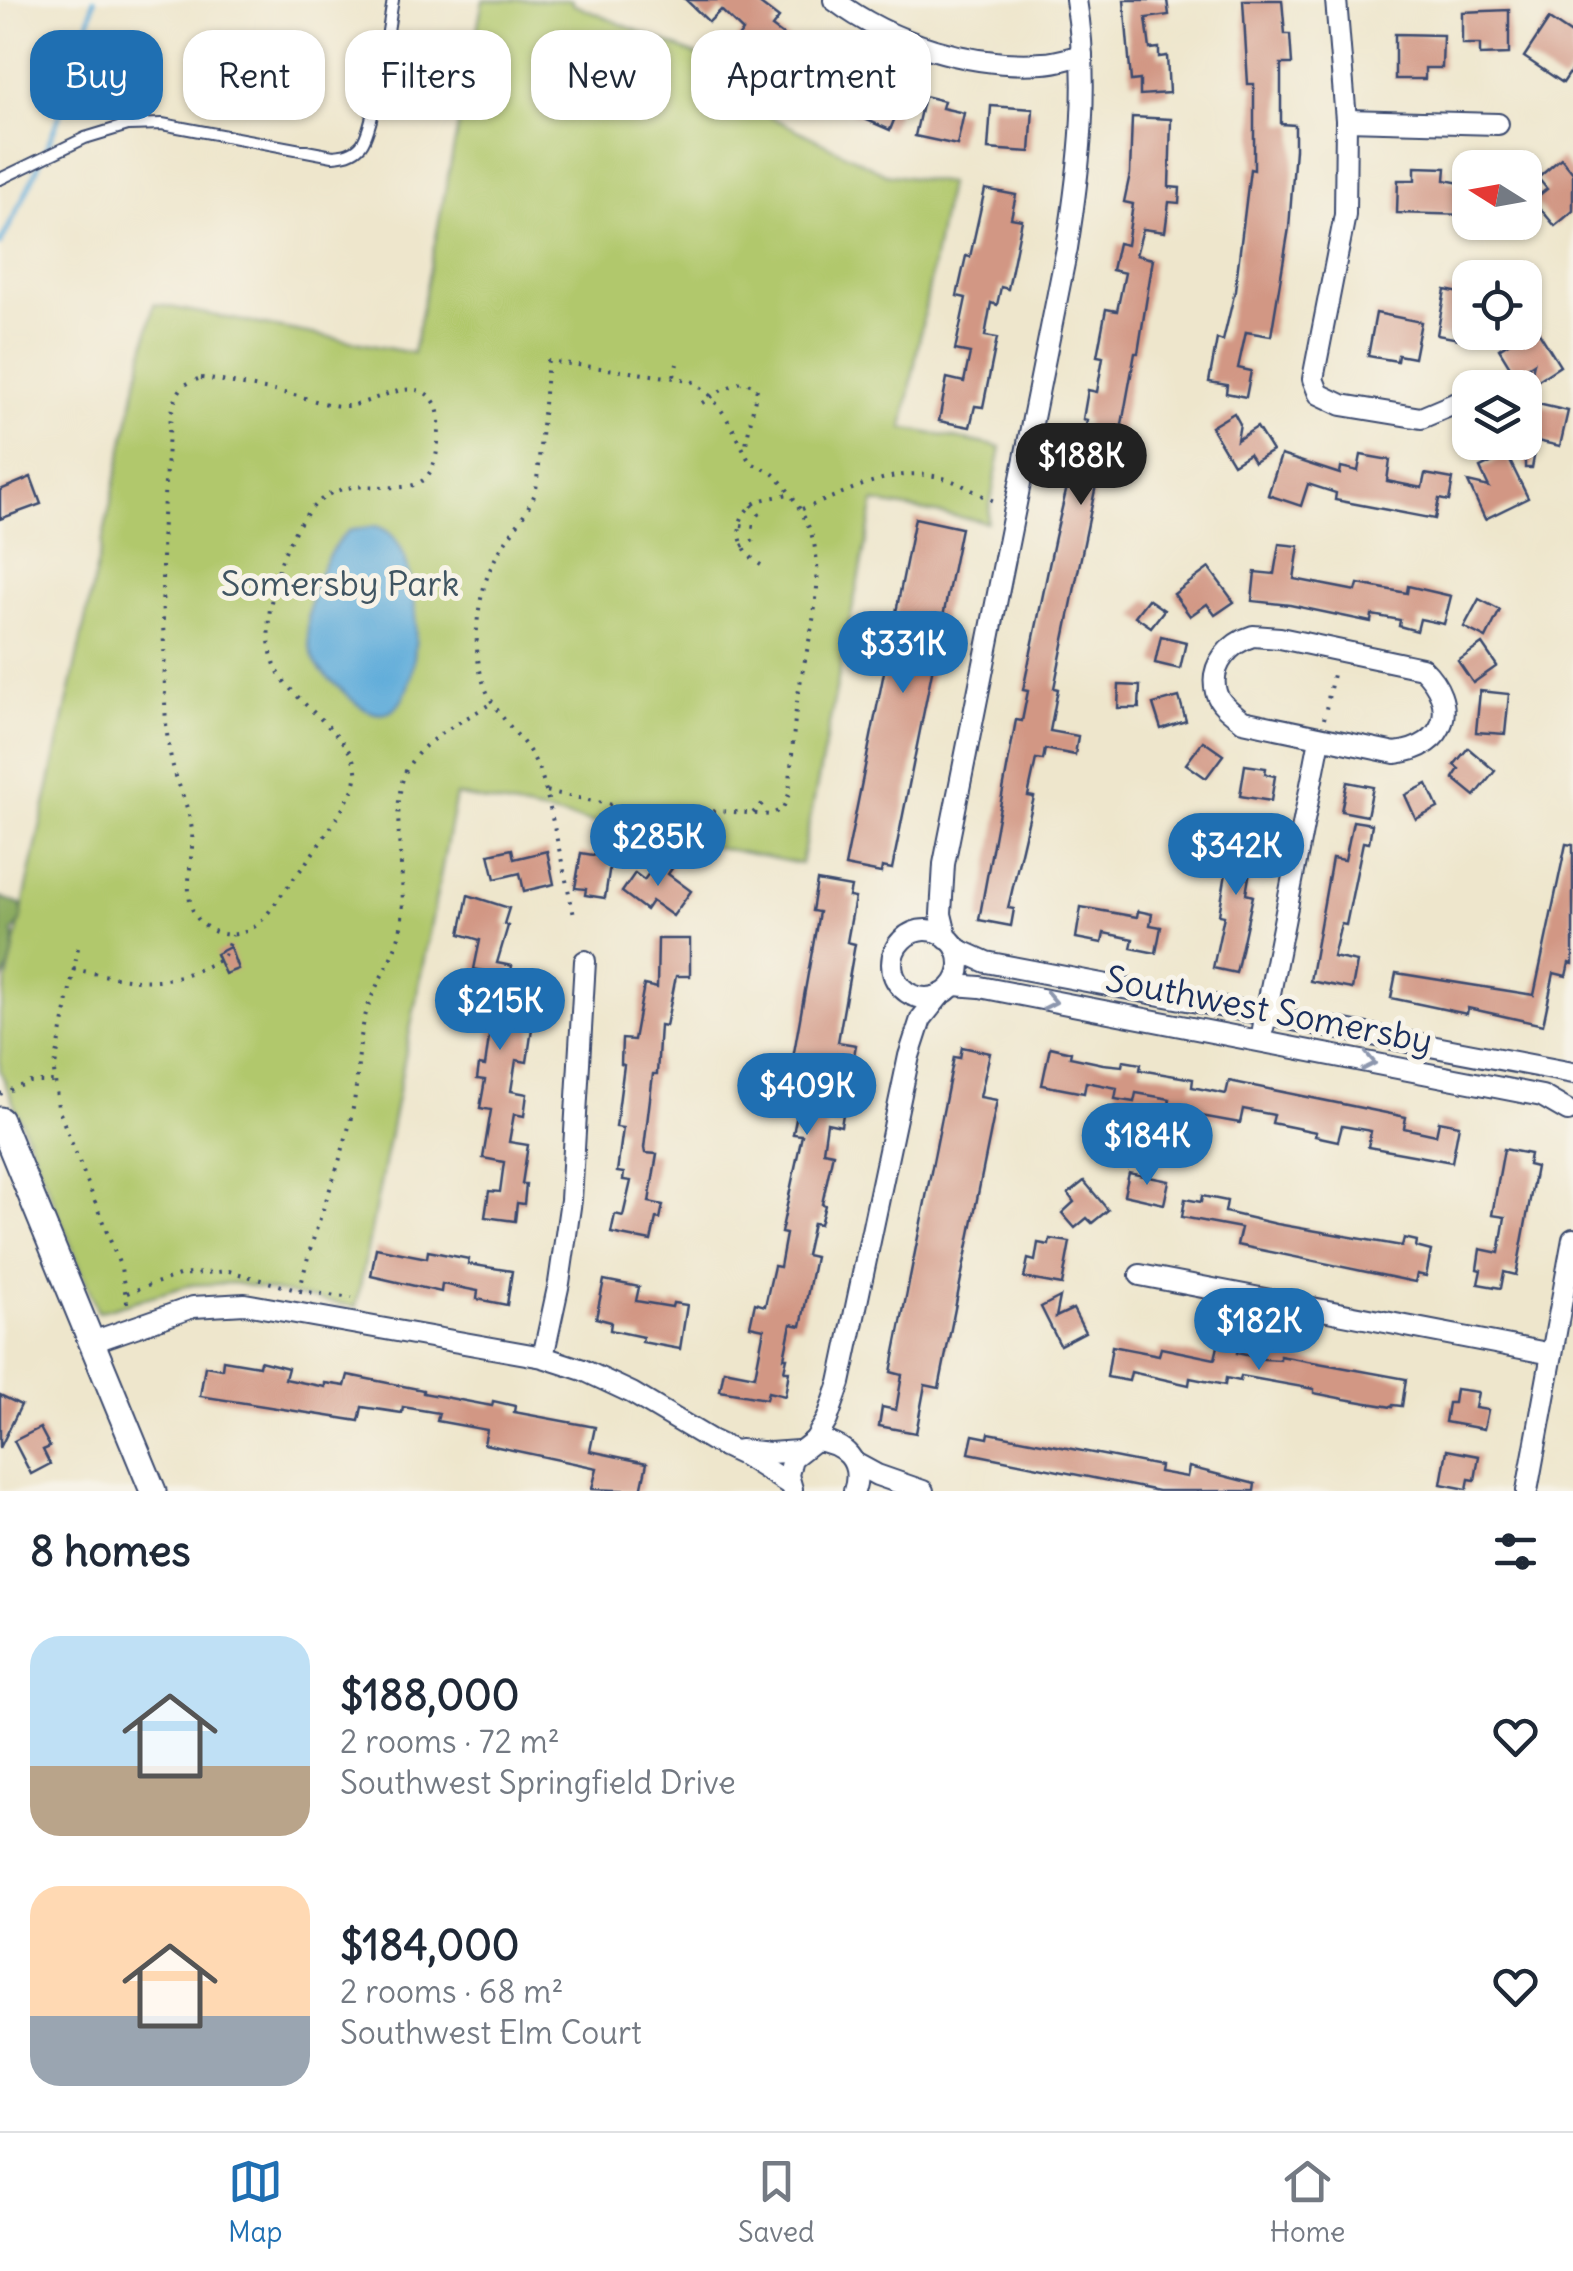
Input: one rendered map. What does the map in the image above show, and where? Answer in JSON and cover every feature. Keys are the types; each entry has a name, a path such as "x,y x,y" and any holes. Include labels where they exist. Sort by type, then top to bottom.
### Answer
{"street":[{"path":"834,0 886,30 976,59 1044,64 1082,56"},
{"path":"791,1488 792,1458 827,1420 840,1383 903,1078 905,992 894,976 894,951 914,931 931,902 944,864 1079,174 1082,56 1076,0"},
{"path":"1336,0 1346,120 1345,216 1313,379 1319,394 1342,406 1421,418 1452,405"},
{"path":"1346,120 1498,124"},
{"path":"1254,636 1338,650 1422,668 1438,684 1444,701 1444,720 1433,739 1415,750 1395,753 1320,739 1244,721 1228,709 1216,694 1216,676 1228,649 1254,636"},
{"path":"1260,1041 1320,739"},
{"path":"903,1078 922,1020 960,970 941,914 944,864"},
{"path":"914,931 933,932 952,944"},
{"name":"Southwest Somersby","path":"952,944 986,962 1573,1076"},
{"path":"543,1358 571,1200 585,960"},
{"name":"Southwest Somersby","path":"947,990 980,987 1542,1096 1570,1116"},
{"path":"905,992 928,998 947,990"},
{"path":"1570,1116 1567,1091 1573,1076"},
{"path":"0,1120 153,1491"},
{"path":"1527,1491 1573,1239"},
{"path":"1140,1275 1552,1354"},
{"path":"92,1342 193,1307 245,1304 543,1358 584,1370 620,1387 730,1448 791,1488"},
{"path":"840,1383 841,1425 857,1481 854,1491"},
{"path":"730,1448 770,1453 834,1443 877,1475 923,1491"}],"lane":[{"path":"0,179 86,138 128,125 162,124 333,156 348,155 363,144 393,0"}],"path":[{"path":"546,792 668,813 772,815 783,808 789,794 817,569 816,545 800,509 773,474 751,462 746,449 698,384 674,376 548,360 536,491 494,560 483,589 478,619 480,662 493,702 533,752 576,920"},
{"path":"674,376 677,364"},
{"path":"201,378 341,406 400,391 426,394 439,414 432,474 420,483 404,487 357,487 330,493 314,506 284,554 270,612 268,644 276,669 299,701 348,747 358,769 348,800 284,893 253,928 232,934 207,929 194,914 189,898 192,825 165,736 160,578 169,435 178,392 186,383 201,378"},
{"path":"702,403 744,381 757,388 746,449"},
{"path":"800,509 868,483 912,472 954,481 994,502 1015,505"},
{"path":"762,565 742,546 741,524 752,505 787,494"},
{"path":"752,505 761,517"},
{"path":"741,524 754,527"},
{"path":"742,546 754,540"},
{"path":"1320,739 1338,650"},
{"path":"300,1290 306,1256 340,1161 354,1106 360,1037 368,1006 400,935 404,777 414,757 426,746 493,702"},
{"path":"753,813 763,803"},
{"path":"74,969 142,982 166,981 198,972 223,958 232,934"},
{"path":"78,948 54,1082 58,1108 121,1268 132,1327"},
{"path":"0,1094 30,1082 54,1082"},
{"path":"126,1293 179,1275 208,1271 248,1274 300,1290 352,1298"}],"green space":[{"name":"Somersby Park","path":"483,0 572,0 572,4 636,30 531,30 531,120 671,120 671,45 691,53 691,120 777,120 886,174 948,183 903,428 1001,447 987,522 874,502 801,864 456,795 356,1307 234,1283 190,1285 98,1312 0,1070 0,1012 154,304 413,353 459,120 511,120 511,30 477,30"},
{"path":"0,897 21,905 22,913 13,931 10,965 0,982"}],"water":[{"path":"376,526 393,537 404,554 415,616 408,687 399,704 385,713 367,710 323,672 310,650 308,632 313,594 327,558 348,531"}],"building":[{"path":"686,0 755,0 779,18 772,27 776,30 742,30 721,10 709,22"},
{"path":"1124,0 1167,0 1169,15 1146,18 1150,49 1159,48 1159,57 1167,56 1169,93 1140,95 1140,80 1131,81"},
{"path":"1243,0 1282,0 1292,64 1281,64 1281,124 1295,125 1289,228 1271,336 1246,332 1238,368 1251,371 1246,397 1226,393 1227,385 1209,382 1217,339 1223,341 1235,291 1250,169 1254,170 1254,84 1248,84"},
{"path":"1509,10 1509,54 1480,55 1480,44 1462,44 1462,12"},
{"path":"1549,19 1573,35 1573,68 1563,83 1524,57"},
{"path":"1395,34 1443,35 1442,68 1425,68 1425,79 1395,79"},
{"path":"931,98 944,101 942,108 964,113 957,145 915,136 919,120 931,120"},
{"path":"991,106 1033,109 1030,152 988,149"},
{"path":"1132,117 1171,119 1169,187 1180,188 1179,203 1169,202 1165,232 1143,229 1136,255 1153,259 1138,353 1113,474 1108,487 1096,485 1054,688 1058,689 1050,731 1078,736 1075,755 1045,749 1043,760 1036,759 1028,796 1034,797 1008,908 1014,909 1011,926 979,920 1016,720 1022,721 1028,691 1023,690 1055,537 1074,458 1080,459 1088,390 1097,392 1103,357 1097,356 1106,309 1117,311 1125,273 1112,270 1118,243 1127,245 1133,204 1124,202 1130,174"},
{"path":"867,120 894,120 890,130"},
{"path":"1561,158 1573,173 1573,211 1555,226 1542,211 1542,193 1547,189 1542,175"},
{"path":"1415,167 1446,168 1445,180 1452,181 1452,215 1397,213 1398,180 1415,180"},
{"path":"985,189 1016,195 1011,218 1022,220 1008,289 1001,287 997,305 991,303 985,336 997,338 983,407 975,406 970,427 939,421 947,378 964,382 970,353 955,350 966,298 957,296"},
{"path":"1445,290 1452,291 1452,338 1437,335"},
{"path":"1376,313 1421,322 1414,358 1398,355 1397,361 1368,356"},
{"path":"1542,337 1560,366 1542,378 1542,370 1532,370 1534,363 1523,370 1512,370 1500,350 1542,350"},
{"path":"1542,405 1568,411 1560,446 1542,442"},
{"path":"1234,413 1240,424 1237,440 1257,427 1272,451 1254,462 1249,454 1233,464 1211,427"},
{"path":"1281,455 1340,474 1341,467 1358,471 1361,455 1390,460 1387,481 1422,488 1425,474 1453,479 1449,501 1439,499 1435,519 1335,500 1336,493 1308,484 1301,506 1268,495"},
{"path":"1497,460 1509,460 1528,498 1485,519 1468,482 1489,487 1480,468"},
{"path":"31,477 41,504 0,519 0,490"},
{"path":"915,518 961,528 892,869 882,867 881,873 845,866"},
{"path":"1279,544 1299,546 1294,579 1356,591 1358,584 1407,593 1408,586 1451,596 1444,624 1420,619 1417,631 1399,626 1400,620 1372,615 1371,622 1252,601 1255,572 1274,574"},
{"path":"1209,568 1234,602 1215,615 1207,604 1190,616 1174,594"},
{"path":"1148,599 1164,610 1151,627 1135,616"},
{"path":"1479,599 1500,610 1486,638 1464,627"},
{"path":"1161,636 1186,642 1180,669 1155,663"},
{"path":"1482,644 1497,666 1473,683 1458,661"},
{"path":"1119,685 1140,686 1139,708 1118,708"},
{"path":"1480,691 1509,694 1505,734 1476,732"},
{"path":"1179,697 1186,721 1161,729 1153,704"},
{"path":"1203,741 1223,755 1206,778 1186,764"},
{"path":"1468,748 1495,771 1475,796 1453,778 1459,769 1454,765"},
{"path":"1245,765 1266,768 1265,774 1275,776 1271,801 1240,796"},
{"path":"1347,782 1373,787 1367,816 1341,811"},
{"path":"1427,784 1438,808 1416,819 1405,795"},
{"path":"1353,821 1372,824 1369,843 1363,842 1346,925 1341,924 1333,957 1357,962 1352,989 1310,981 1332,858 1345,860"},
{"path":"1229,829 1263,835 1260,853 1256,852 1251,865 1246,894 1253,896 1236,973 1213,968 1224,916 1219,915"},
{"path":"1566,844 1573,845 1573,964 1569,963 1566,976 1554,973 1543,1025 1468,1008 1467,1014 1391,998 1396,973 1534,995"},
{"path":"512,849 514,859 547,851 554,884 524,891 520,873 495,879 489,854"},
{"path":"581,853 611,858 605,898 585,895 586,889 575,888"},
{"path":"660,858 673,867 668,874 691,891 673,916 652,901 646,910 622,892 635,873 644,880"},
{"path":"817,881 851,887 849,897 855,898 847,942 855,944 838,1042 856,1045 852,1066 838,1063 833,1095 846,1097 841,1126 827,1123 823,1151 833,1153 822,1204 825,1205 820,1224 813,1223 806,1255 815,1257 801,1326 791,1324 784,1358 784,1371 789,1371 785,1396 768,1392 766,1399 720,1391 724,1370 755,1376 764,1329 750,1326 755,1303 765,1306 774,1266 780,1267 786,1234 781,1233 802,1135 793,1134 797,1114 791,1113 805,1060 793,1058 819,912 812,911"},
{"path":"468,895 509,908 497,963 512,966 509,981 526,984 518,1020 533,1022 527,1062 516,1060 511,1091 527,1094 524,1116 514,1114 509,1142 528,1145 522,1184 526,1184 524,1204 517,1203 515,1221 485,1217 489,1191 500,1192 504,1162 483,1158 491,1110 480,1108 485,1080 477,1079 479,1065 485,1066 494,1001 478,997 483,971 474,969 480,940 460,934"},
{"path":"1081,907 1137,917 1138,911 1152,914 1150,925 1161,927 1156,953 1131,948 1133,939 1104,933 1102,943 1076,938"},
{"path":"658,939 690,939 690,976 676,976 666,1026 660,1025 657,1074 653,1074 644,1148 645,1153 657,1154 649,1202 663,1205 651,1241 611,1233 615,1214 623,1216 631,1181 623,1180 624,1173 617,1172 623,1128 616,1127 624,1065 622,1039 634,1040 644,985 657,988"},
{"path":"230,947 238,969 225,974 216,954"},
{"path":"962,1047 990,1053 980,1097 997,1100 939,1388 925,1385 916,1433 879,1426 882,1407 896,1410 902,1375 891,1372 954,1057 960,1058"},
{"path":"1050,1047 1071,1052 1070,1057 1103,1064 1141,1064 1140,1070 1193,1079 1192,1087 1226,1094 1229,1081 1406,1117 1404,1128 1436,1135 1439,1121 1459,1125 1452,1162 1368,1147 1371,1131 1342,1126 1338,1141 1272,1123 1274,1115 1243,1109 1240,1123 1168,1110 1170,1099 1136,1093 1134,1102 1115,1099 1117,1088 1086,1082 1084,1093 1042,1085"},
{"path":"1504,1149 1530,1154 1528,1165 1536,1167 1516,1275 1504,1272 1501,1288 1478,1284 1481,1270 1477,1269 1480,1249 1499,1253 1505,1217 1492,1215"},
{"path":"1129,1173 1169,1181 1164,1204 1124,1195"},
{"path":"1084,1181 1108,1210 1092,1223 1087,1218 1075,1228 1062,1213 1074,1202 1068,1194"},
{"path":"1202,1196 1227,1201 1225,1212 1277,1224 1402,1246 1404,1238 1417,1241 1416,1247 1431,1251 1426,1276 1417,1274 1415,1282 1237,1245 1241,1228 1182,1217 1185,1199 1201,1202"},
{"path":"1050,1239 1070,1242 1062,1285 1024,1278 1028,1259 1035,1261 1038,1243 1049,1245"},
{"path":"376,1248 427,1258 428,1251 469,1259 468,1264 512,1271 507,1305 477,1299 478,1291 442,1284 441,1292 371,1276"},
{"path":"604,1280 639,1287 636,1301 672,1307 673,1303 687,1305 680,1349 642,1342 643,1337 610,1330 611,1322 596,1318"},
{"path":"1060,1297 1056,1317 1073,1309 1085,1332 1060,1345 1041,1307"},
{"path":"1219,1342 1238,1346 1237,1353 1264,1359 1280,1360 1280,1356 1406,1379 1402,1406 1344,1399 1314,1393 1314,1389 1241,1376 1240,1381 1226,1378 1225,1385 1190,1378 1189,1385 1131,1372 1129,1381 1107,1377 1112,1346 1159,1355 1161,1348 1215,1359"},
{"path":"223,1360 259,1366 260,1361 288,1368 285,1379 325,1387 325,1383 345,1386 348,1375 492,1406 493,1401 515,1406 514,1412 595,1427 590,1451 647,1463 641,1491 592,1489 597,1468 484,1444 487,1430 437,1421 439,1413 403,1407 402,1413 362,1407 359,1421 200,1396 205,1366 222,1369"},
{"path":"1456,1389 1478,1392 1475,1408 1488,1410 1484,1429 1445,1422 1448,1403 1454,1403"},
{"path":"0,1395 21,1405 0,1448"},
{"path":"40,1428 50,1447 43,1450 50,1464 31,1474 14,1441"},
{"path":"989,1433 1160,1466 1159,1472 1187,1477 1189,1467 1255,1484 1254,1491 1158,1491 969,1453 973,1435 988,1438"},
{"path":"1447,1450 1479,1456 1475,1480 1469,1479 1467,1489 1441,1484"}],"waterway":[{"path":"0,244 56,125 94,0"}]}
